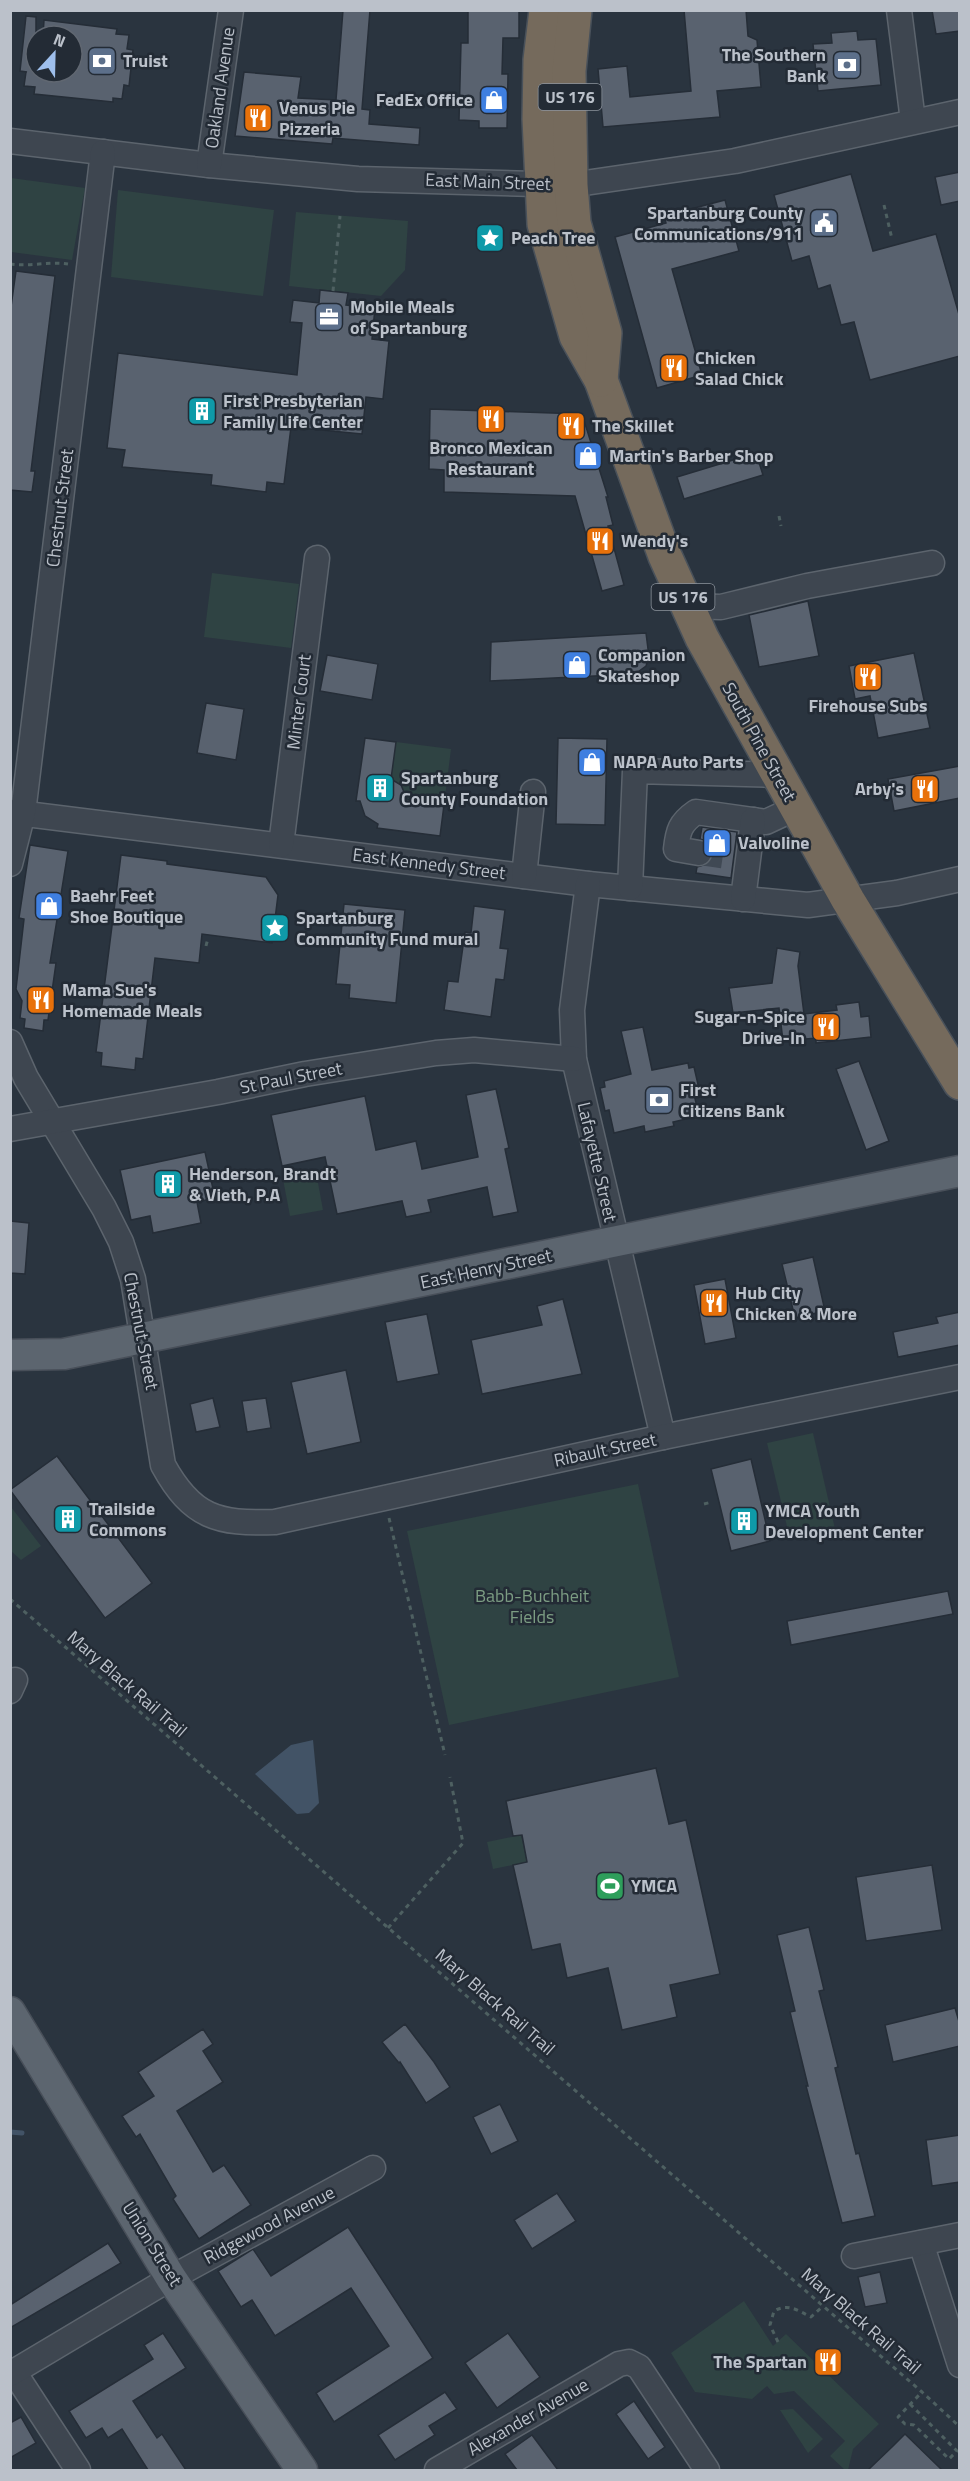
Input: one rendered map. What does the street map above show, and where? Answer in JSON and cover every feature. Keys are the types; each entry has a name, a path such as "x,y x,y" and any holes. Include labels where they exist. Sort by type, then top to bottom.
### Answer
{"highway":[{"path":"546,10 540,72 557,184"},
{"name":"US 176","path":"557,184 574,10"},
{"name":"South Pine Street","path":"557,184 574,223 605,333 601,380 665,555 687,606 723,679 848,900 960,1083"}],"main road":[{"name":"East Henry Street","path":"10,1355 64,1354 960,1171"},
{"name":"Union Street","path":"10,2012 171,2278 302,2470"}],"street":[{"name":"Oakland Avenue","path":"209,165 231,10"},
{"path":"899,10 913,121"},
{"name":"East Main Street","path":"10,141 209,165 358,178 557,184 735,161 960,112"},
{"name":"Chestnut Street","path":"10,864 103,152"},
{"name":"Minter Court","path":"281,845 317,558"},
{"path":"687,606 721,607 807,586 932,563"},
{"path":"630,888 635,771 778,775"},
{"path":"524,876 532,792"},
{"path":"699,853 676,849 678,831 684,820 696,813 766,822 796,808"},
{"name":"East Kennedy Street","path":"17,813 588,884 808,905 897,893 960,879"},
{"path":"743,899 741,859 753,820"},
{"name":"Lafayette Street","path":"588,884 572,1010 574,1059 663,1437"},
{"name":"Chestnut Street","path":"10,1042 26,1078 104,1208 121,1242 133,1279 163,1465 186,1500 201,1511 217,1518 250,1523"},
{"name":"St Paul Street","path":"10,1129 305,1074 436,1053 474,1050 574,1059"},
{"name":"Ribault Street","path":"250,1523 275,1522 663,1437 960,1377"},
{"name":"Ridgewood Avenue","path":"12,2373 171,2278 374,2168"},
{"path":"854,2256 960,2235"},
{"path":"921,2243 960,2365"},
{"name":"Alexander Avenue","path":"437,2470 619,2364 629,2362 639,2367 707,2470"},
{"path":"12,2373 78,2470"}],"path":[{"path":"884,205 892,239"},
{"path":"333,291 340,216"},
{"path":"10,264 55,262 76,265"},
{"path":"779,516 781,526"},
{"path":"207,946 208,938"},
{"path":"704,1504 712,1502"},
{"path":"388,1513 445,1755"},
{"name":"Mary Black Rail Trail","path":"10,1599 960,2427"},
{"path":"388,1928 463,1843 450,1777"},
{"path":"778,2342 770,2325 774,2311 782,2307 790,2307 812,2317 823,2306"},
{"path":"910,2404 957,2451 949,2459 915,2425 906,2424 898,2417 910,2404 922,2392"}],"green space":[{"path":"11,178 85,188 72,260 11,252"},
{"path":"118,190 274,210 263,296 111,277"},
{"path":"296,212 408,221 405,270 381,296 289,286"},
{"path":"212,573 299,584 291,648 204,637"},
{"path":"396,742 451,749 444,805 404,799 405,794 401,786 390,782"},
{"path":"304,1175 318,1183 323,1210 290,1216 283,1179"},
{"path":"813,1433 835,1529 790,1539 767,1443"},
{"name":"Babb-Buchheit Fields","path":"638,1484 679,1677 449,1725 407,1531"},
{"path":"11,1507 41,1546 21,1560 11,1551"},
{"path":"521,1835 527,1862 493,1869 487,1842"},
{"path":"744,2301 773,2346 786,2334 879,2424 853,2449 848,2470 845,2470 830,2456 845,2441 794,2391 774,2394 767,2386 752,2399 695,2392 671,2353"},
{"path":"793,2409 823,2439 808,2453 780,2410"}],"water":[{"path":"313,1740 319,1803 309,1813 297,1814 255,1774 291,1745"}],"building":[{"path":"343,10 370,10 362,109 370,110 369,124 420,128 419,145 333,138 332,144 235,136 244,72 301,77 298,98 336,100"},
{"path":"468,10 519,10 519,38 503,38 502,74 508,74 507,128 479,128 479,121 459,120 461,43 468,43"},
{"path":"684,10 746,10 748,36 757,40 761,87 717,91 720,117 603,127 598,69 627,66 630,97 691,91"},
{"path":"932,10 960,10 960,31 936,34"},
{"name":"Truist","path":"26,16 36,17 36,24 25,24"},
{"name":"Truist","path":"44,20 76,24 44,24"},
{"name":"Truist","path":"84,25 117,29 116,34 129,35 127,49 133,50 129,86 124,85 122,99 113,98 113,102 34,94 35,87 24,86 24,84 84,84"},
{"name":"The Southern Bank","path":"857,31 858,40 876,39 881,85 818,91 813,44 832,43 831,33"},
{"name":"Truist","path":"24,34 24,72 20,71"},
{"path":"960,172 960,201 941,205 935,177"},
{"path":"851,174 873,251 936,234 960,318 960,356 870,380 854,322 841,325 830,285 818,289 809,256 792,261 774,195"},
{"path":"725,200 739,251 672,269 702,375 657,388 615,237 666,223 664,216"},
{"path":"16,271 55,276 31,471 35,471 32,492 10,490 10,314"},
{"name":"First Presbyterian Family Life Center","path":"320,290 348,293 346,305 375,308 372,339 389,341 383,399 366,397 362,434 291,427 284,484 267,482 266,492 211,485 212,475 122,467 125,450 107,448 118,353 297,375 302,323 290,322 293,300 319,303"},
{"path":"430,409 582,414 608,497 606,497 613,525 608,526 624,585 602,591 575,496 444,492 444,470 429,469"},
{"path":"756,453 763,475 684,499 677,477"},
{"path":"808,601 819,656 759,667 749,615"},
{"path":"646,633 649,657 646,666 635,674 490,681 491,642"},
{"path":"914,653 930,728 878,738 870,696 855,699 849,666"},
{"path":"327,655 378,664 372,700 320,691"},
{"path":"206,703 244,709 236,760 197,753"},
{"name":"Spartanburg County Foundation","path":"365,738 396,742 391,779 401,785 407,799 444,805 440,836 377,828 378,824 365,816 360,801 356,801"},
{"path":"558,738 607,739 605,825 556,824"},
{"name":"Arby's","path":"960,766 960,798 894,811 888,779"},
{"path":"702,827 737,832 731,878 696,873 697,867 710,863 713,855 709,842 700,839"},
{"path":"30,845 68,851 50,963 56,963 48,1020 44,1020 43,1031 24,1028 25,1019 20,1018 22,1001 16,989 24,919 19,918"},
{"path":"121,855 167,861 167,864 266,877 278,895 272,943 202,934 199,963 155,958 143,1059 136,1058 135,1070 101,1066 102,1053 96,1052"},
{"path":"344,904 405,910 396,1003 349,998 350,985 336,984"},
{"path":"474,906 505,910 500,948 508,949 504,980 496,979 491,1017 444,1010 448,981 458,982 465,932 471,933"},
{"path":"777,948 800,952 798,966 804,1014 837,1010 836,1005 859,1002 861,1017 869,1016 871,1037 816,1043 816,1038 783,1041 779,1008 733,1013 729,988 772,983"},
{"path":"643,1027 652,1070 688,1063 689,1068 694,1067 700,1093 694,1094 699,1116 673,1122 674,1126 645,1132 644,1126 614,1133 609,1110 605,1111 600,1088 605,1087 604,1081 631,1074 621,1031"},
{"path":"859,1061 889,1141 866,1150 836,1069"},
{"path":"496,1089 509,1148 505,1149 518,1212 493,1217 487,1187 428,1200 431,1212 406,1217 402,1201 337,1214 325,1157 282,1166 271,1115 365,1096 376,1150 416,1141 422,1169 478,1157 466,1095"},
{"name":"Henderson, Brandt & Vieth, P.A","path":"205,1152 215,1198 197,1202 201,1223 153,1233 150,1216 131,1220 120,1170"},
{"path":"10,1221 29,1223 25,1274 10,1273"},
{"path":"813,1257 825,1311 795,1318 782,1264"},
{"path":"725,1279 736,1338 705,1344 694,1285"},
{"path":"563,1299 582,1374 482,1394 471,1340 542,1325 537,1306"},
{"path":"960,1312 960,1345 898,1357 893,1332 938,1323 936,1317"},
{"path":"427,1314 439,1374 397,1382 385,1322"},
{"path":"346,1370 361,1442 307,1454 291,1382"},
{"path":"213,1398 220,1427 196,1432 190,1404"},
{"path":"266,1398 271,1428 247,1432 242,1401"},
{"name":"Trailside Commons","path":"57,1456 152,1583 105,1618 10,1490"},
{"name":"YMCA Youth Development Center","path":"751,1459 770,1541 731,1551 711,1469"},
{"path":"948,1591 953,1614 791,1645 787,1621"},
{"path":"656,1768 669,1824 686,1820 720,1974 670,1985 677,2017 622,2030 608,1968 567,1978 560,1944 532,1950 513,1865 527,1862 522,1835 513,1836 506,1801"},
{"path":"932,1865 942,1930 866,1941 856,1877"},
{"path":"809,1927 824,1990 819,1991 838,2067 835,2068 856,2154 859,2153 875,2216 842,2223 806,2086 808,2086 790,2012 795,2011 777,1935"},
{"path":"955,2008 960,2025 960,2046 893,2062 885,2025"},
{"path":"405,2024 450,2087 426,2103 400,2062 382,2042"},
{"path":"203,2029 213,2044 203,2051 223,2082 177,2111 213,2172 224,2165 251,2205 199,2239 173,2199 176,2196 140,2134 136,2137 122,2116 154,2096 138,2072"},
{"path":"500,2104 518,2141 491,2154 473,2117"},
{"path":"960,2135 960,2182 932,2186 926,2140"},
{"path":"557,2193 576,2221 532,2249 514,2220"},
{"path":"348,2227 433,2358 334,2422 316,2393 389,2346 351,2288 275,2336 252,2300 241,2307 218,2271 253,2249 271,2276"},
{"path":"108,2243 121,2263 10,2328 10,2305"},
{"path":"880,2272 887,2303 865,2307 858,2277"},
{"path":"163,2333 186,2368 133,2401 157,2438 162,2434 186,2470 148,2470 122,2429 108,2438 102,2428 86,2438 69,2411 153,2359 144,2345"},
{"path":"508,2333 540,2377 497,2408 465,2363"},
{"path":"445,2392 457,2409 429,2426 435,2435 395,2460 378,2435"},
{"path":"634,2401 665,2447 648,2459 616,2414"},
{"path":"21,2417 36,2443 10,2458 10,2423"},
{"path":"905,2434 942,2470 868,2470 892,2447"},
{"path":"532,2435 558,2470 517,2470 505,2454"}],"waterway":[{"path":"10,2132 22,2133"}],"tunnel":[{"path":"699,853 733,858"}],"place":[{"name":"Truist","path":"102,61"},
{"name":"The Southern Bank","path":"847,65"},
{"name":"FedEx Office","path":"494,100"},
{"name":"Venus Pie Pizzeria","path":"258,118"},
{"name":"Spartanburg County Communications/911","path":"824,223"},
{"name":"Peach Tree","path":"490,238"},
{"name":"Mobile Meals of Spartanburg","path":"329,317"},
{"name":"Chicken Salad Chick","path":"674,368"},
{"name":"First Presbyterian Family Life Center","path":"202,411"},
{"name":"Bronco Mexican Restaurant","path":"491,419"},
{"name":"The Skillet","path":"571,426"},
{"name":"Martin's Barber Shop","path":"588,456"},
{"name":"Wendy's","path":"600,541"},
{"name":"Companion Skateshop","path":"577,665"},
{"name":"Firehouse Subs","path":"868,677"},
{"name":"NAPA Auto Parts","path":"592,762"},
{"name":"Spartanburg County Foundation","path":"380,788"},
{"name":"Arby's","path":"925,789"},
{"name":"Valvoline","path":"717,843"},
{"name":"Baehr Feet Shoe Boutique","path":"49,906"},
{"name":"Spartanburg Community Fund mural","path":"275,928"},
{"name":"Mama Sue's Homemade Meals","path":"41,1000"},
{"name":"Sugar-n-Spice Drive-In","path":"826,1027"},
{"name":"First Citizens Bank","path":"659,1100"},
{"name":"Henderson, Brandt & Vieth, P.A","path":"168,1184"},
{"name":"Hub City Chicken & More","path":"714,1303"},
{"name":"Trailside Commons","path":"68,1519"},
{"name":"YMCA Youth Development Center","path":"744,1521"},
{"name":"YMCA","path":"610,1886"},
{"name":"The Spartan","path":"828,2362"}]}
